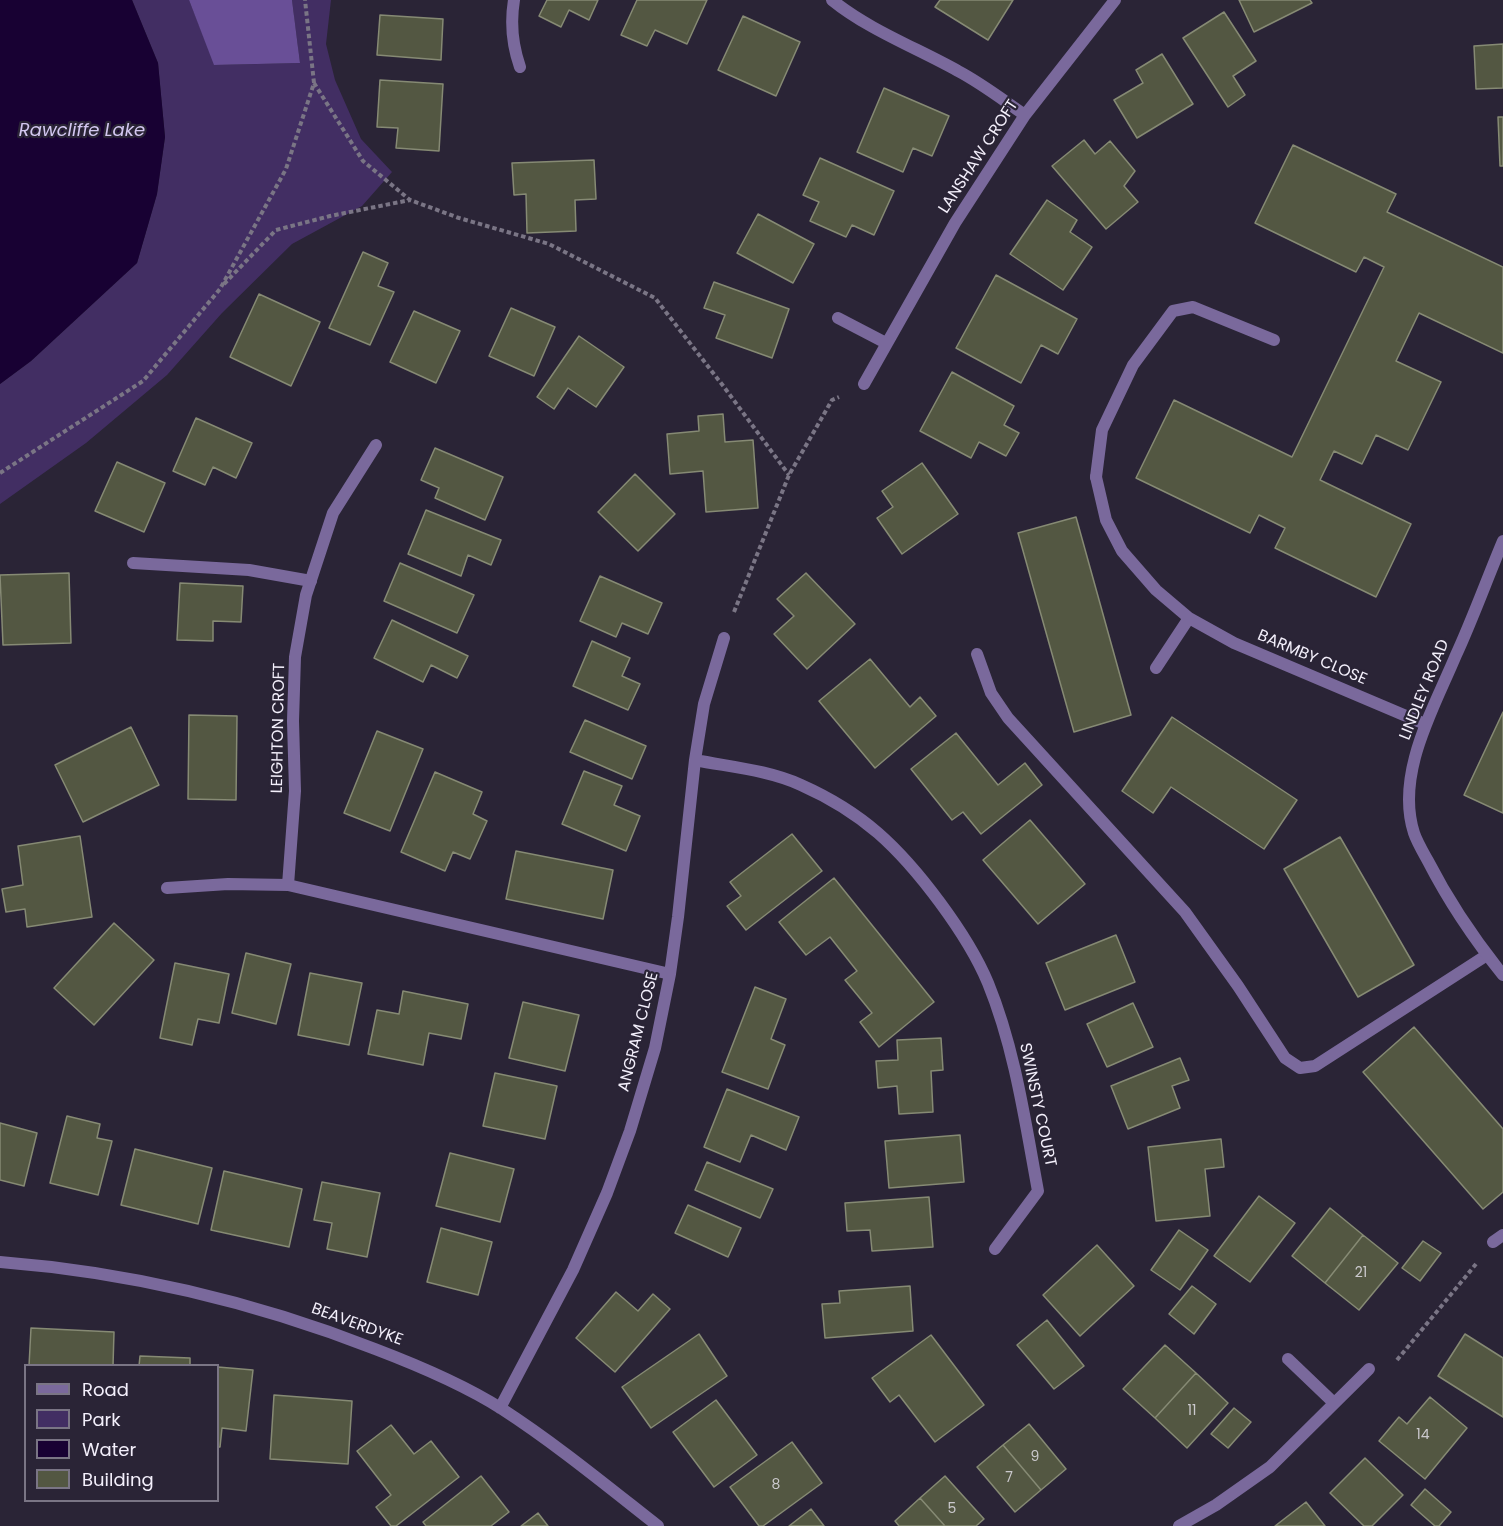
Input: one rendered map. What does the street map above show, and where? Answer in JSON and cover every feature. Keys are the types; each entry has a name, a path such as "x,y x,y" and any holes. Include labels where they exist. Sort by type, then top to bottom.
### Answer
{"street":[{"path":"514,0 513,46 520,67"},
{"path":"832,0 875,27 961,72 1024,115"},
{"name":"LANSHAW CROFT","path":"864,384 955,223 1024,115 1115,0"},
{"name":"BARMBY CLOSE","path":"1274,340 1193,307 1173,311 1133,365 1102,430 1096,477 1106,520 1122,551 1156,590 1188,618 1234,643 1425,723"},
{"path":"838,318 886,343"},
{"name":"LEIGHTON CROFT","path":"288,885 295,791 293,721 295,657 306,596 333,513 376,445"},
{"name":"LINDLEY ROAD","path":"1503,542 1456,656 1425,723 1409,781 1409,807 1414,833 1443,890 1503,975"},
{"path":"133,563 249,570 311,581"},
{"path":"1156,668 1188,618"},
{"name":"ANGRAM CLOSE","path":"500,1408 573,1270 607,1193 630,1131 655,1048 670,974 695,760 704,704 724,638"},
{"path":"977,654 991,693 1008,718 1185,912 1238,986 1285,1058 1300,1068 1315,1066 1487,955"},
{"name":"SWINSTY COURT","path":"695,760 764,773 800,785 838,805 878,833 909,865 961,933 987,982 1004,1031 1017,1075 1038,1191 995,1249"},
{"path":"167,888 228,884 288,885 670,974"},
{"name":"BEAVERDYKE","path":"0,1262 56,1267 133,1279 232,1303 330,1331 421,1367 500,1408 562,1451 658,1526"},
{"path":"1288,1359 1334,1403"},
{"path":"1179,1526 1216,1505 1270,1467 1369,1369"}],"path":[{"path":"219,289 286,169 314,82 305,0"},
{"path":"314,82 363,160 410,200 459,218 549,244 655,298 789,475"},
{"path":"0,473 143,381 219,289 276,230 330,216 410,200"},
{"path":"724,638 789,475 832,400 864,384"},
{"path":"1369,1369 1393,1365 1498,1239"}],"green space":[{"path":"132,0 189,0 215,65 300,63 292,0 331,0 326,44 335,80 361,139 392,172 362,206 292,244 222,313 167,375 86,443 0,504 0,384 31,361 137,263 157,194 165,137 158,63"}],"shaded area":[{"path":"189,0 292,0 300,63 214,65"}],"water":[{"name":"Rawcliffe Lake","path":"0,0 132,0 158,63 165,137 157,194 137,263 31,361 0,384"}],"building":[{"path":"547,0 598,0 589,20 569,10 561,27 539,16"},
{"path":"637,0 707,0 687,44 655,30 647,46 621,35"},
{"path":"940,0 1013,0 988,40 935,7"},
{"path":"1239,0 1310,0 1312,3 1254,32"},
{"path":"1224,12 1256,61 1233,76 1245,95 1228,107 1183,38"},
{"path":"380,15 443,19 441,60 377,55"},
{"path":"743,16 800,42 776,96 718,70"},
{"path":"1503,44 1503,88 1476,89 1474,46"},
{"path":"1162,54 1193,104 1137,138 1114,100 1143,83 1136,70"},
{"path":"380,80 443,84 439,151 396,148 398,128 377,127"},
{"path":"884,88 949,116 932,156 913,148 903,172 857,152"},
{"path":"1498,117 1503,117 1503,166 1500,166"},
{"path":"1084,140 1095,154 1110,141 1135,171 1124,186 1138,202 1106,229 1052,166"},
{"path":"1293,145 1396,194 1387,212 1503,267 1503,353 1419,313 1396,361 1441,382 1408,450 1376,435 1362,464 1334,451 1320,480 1411,524 1376,597 1275,548 1285,528 1259,515 1250,533 1136,478 1174,400 1292,457 1384,267 1364,257 1356,272 1255,223"},
{"path":"820,158 894,191 874,235 852,225 846,237 810,221 819,202 803,195"},
{"path":"594,160 596,199 575,200 576,231 527,233 526,194 514,195 512,163"},
{"path":"1047,200 1077,220 1070,232 1092,247 1063,290 1010,254"},
{"path":"758,214 814,244 793,283 737,253"},
{"path":"363,252 388,263 378,286 394,292 370,345 329,328"},
{"path":"996,275 1077,319 1058,354 1041,345 1021,383 956,348"},
{"path":"714,282 789,309 772,358 716,338 725,315 704,308"},
{"path":"259,294 320,322 291,386 230,357"},
{"path":"511,308 555,327 534,376 489,356"},
{"path":"414,311 460,331 436,383 390,362"},
{"path":"579,336 624,367 596,407 568,388 554,409 537,397"},
{"path":"952,372 1014,406 1004,425 1019,433 1006,456 979,442 971,458 920,431"},
{"path":"723,414 725,442 753,440 758,508 706,512 703,471 670,474 667,434 699,431 698,416"},
{"path":"196,418 252,443 236,478 213,467 205,485 173,471"},
{"path":"435,448 503,477 485,520 435,498 439,488 421,480"},
{"path":"117,462 165,483 144,532 95,511"},
{"path":"922,463 958,514 902,554 877,518 893,507 882,491"},
{"path":"635,474 675,514 638,551 598,512"},
{"path":"426,510 501,540 491,565 468,555 461,576 408,554"},
{"path":"1076,517 1131,715 1074,732 1018,533"},
{"path":"400,563 474,595 457,633 384,601"},
{"path":"69,573 71,643 3,645 0,575"},
{"path":"806,573 855,624 807,669 774,634 794,616 777,599"},
{"path":"600,576 662,603 648,634 622,623 616,637 580,621"},
{"path":"180,583 243,586 241,622 213,621 213,641 177,640"},
{"path":"392,620 468,656 457,678 431,665 423,682 374,658"},
{"path":"592,641 630,658 622,676 640,684 628,710 573,686"},
{"path":"870,659 910,707 920,697 936,716 875,768 819,701"},
{"path":"1503,712 1503,813 1464,795"},
{"path":"189,715 237,716 236,800 188,799"},
{"path":"1172,717 1297,800 1264,849 1171,787 1153,813 1122,791"},
{"path":"585,720 646,746 632,779 570,752"},
{"path":"131,727 159,785 83,822 55,765"},
{"path":"377,731 423,749 390,831 344,813"},
{"path":"956,733 998,785 1025,763 1042,785 981,834 963,812 952,820 911,769"},
{"path":"584,771 622,786 614,805 640,816 626,851 562,824"},
{"path":"435,772 482,792 473,814 487,821 470,859 453,852 445,871 401,852"},
{"path":"1030,820 1085,884 1038,924 983,860"},
{"path":"792,834 822,871 746,930 727,906 741,896 730,882"},
{"path":"80,836 92,917 27,927 25,909 6,912 2,889 23,885 18,846"},
{"path":"1340,837 1414,965 1358,997 1284,869"},
{"path":"516,851 613,870 603,919 506,899"},
{"path":"834,878 934,1002 879,1047 860,1022 872,1013 845,980 857,971 830,937 806,955 779,922"},
{"path":"114,923 154,960 94,1025 54,988"},
{"path":"1116,935 1135,982 1065,1010 1046,963"},
{"path":"246,953 291,964 276,1024 232,1013"},
{"path":"175,963 229,974 219,1023 198,1019 192,1045 160,1038"},
{"path":"310,973 362,983 349,1045 298,1035"},
{"path":"755,987 786,999 771,1039 785,1045 768,1089 722,1072"},
{"path":"403,991 468,1004 461,1039 429,1033 423,1065 368,1054 377,1010 399,1014"},
{"path":"523,1002 579,1015 565,1071 509,1058"},
{"path":"1133,1003 1153,1047 1107,1067 1087,1024"},
{"path":"1414,1027 1503,1129 1503,1192 1483,1209 1363,1072"},
{"path":"941,1038 943,1070 931,1071 933,1112 899,1114 897,1086 878,1088 876,1061 898,1060 897,1040"},
{"path":"1180,1058 1189,1080 1172,1086 1180,1108 1128,1129 1111,1086"},
{"path":"495,1073 557,1086 545,1139 483,1126"},
{"path":"727,1089 799,1117 786,1150 751,1135 740,1162 704,1147"},
{"path":"67,1116 100,1124 97,1138 112,1141 98,1195 50,1183"},
{"path":"0,1123 37,1133 24,1186 0,1180"},
{"path":"960,1135 964,1182 889,1188 885,1141"},
{"path":"1221,1139 1224,1167 1205,1169 1210,1216 1156,1221 1148,1147"},
{"path":"135,1149 212,1168 198,1224 121,1205"},
{"path":"450,1153 514,1169 500,1222 436,1206"},
{"path":"707,1162 773,1189 760,1218 695,1190"},
{"path":"224,1171 302,1189 289,1247 211,1230"},
{"path":"322,1182 380,1193 367,1257 327,1249 332,1223 314,1220"},
{"path":"1259,1196 1295,1223 1250,1282 1214,1256"},
{"path":"929,1197 933,1247 872,1251 870,1230 847,1231 845,1203"},
{"path":"688,1205 741,1228 728,1257 675,1233"},
{"path":"1330,1208 1363,1235 1325,1283 1292,1256"},
{"path":"441,1228 492,1242 478,1295 427,1282"},
{"path":"1179,1230 1208,1250 1180,1290 1151,1270"},
{"path":"1363,1235 1398,1263 1359,1310 1325,1283"},
{"path":"1423,1241 1441,1253 1420,1281 1402,1268"},
{"path":"1097,1245 1134,1286 1080,1336 1043,1295"},
{"path":"910,1286 913,1331 825,1338 822,1304 840,1303 839,1291"},
{"path":"1192,1286 1216,1304 1194,1334 1169,1314"},
{"path":"616,1292 638,1311 653,1294 670,1309 615,1372 576,1338"},
{"path":"1047,1320 1084,1366 1054,1389 1017,1345"},
{"path":"31,1328 114,1332 113,1364 29,1364"},
{"path":"699,1334 727,1376 651,1428 622,1387"},
{"path":"1465,1334 1503,1358 1503,1417 1438,1376"},
{"path":"931,1335 984,1405 935,1442 899,1395 890,1402 872,1378"},
{"path":"1165,1345 1196,1373 1155,1418 1123,1389"},
{"path":"140,1356 190,1358 190,1364 139,1364"},
{"path":"219,1367 253,1370 246,1431 222,1428 220,1447"},
{"path":"1196,1373 1228,1403 1187,1448 1155,1418"},
{"path":"274,1395 352,1401 348,1464 270,1459"},
{"path":"1430,1397 1467,1428 1425,1479 1379,1441 1399,1417 1407,1424"},
{"path":"716,1400 757,1455 714,1487 673,1432"},
{"path":"1234,1408 1251,1422 1228,1448 1211,1434"},
{"path":"1029,1424 1066,1469 1041,1490 1003,1445"},
{"path":"391,1425 414,1454 431,1441 459,1477 396,1526 391,1526 376,1507 391,1495 357,1451"},
{"path":"792,1442 822,1483 763,1526 759,1526 730,1487"},
{"path":"1003,1445 1041,1490 1015,1512 977,1467"},
{"path":"1365,1458 1403,1495 1372,1526 1364,1526 1330,1493"},
{"path":"481,1476 509,1512 491,1526 426,1526 423,1522"},
{"path":"945,1476 984,1519 976,1526 945,1526 920,1498"},
{"path":"1425,1489 1451,1512 1439,1526 1435,1526 1411,1505"},
{"path":"920,1498 945,1526 899,1526 895,1521"},
{"path":"1306,1502 1325,1526 1275,1526"},
{"path":"811,1509 824,1526 789,1526"},
{"path":"538,1513 548,1526 521,1526"}]}
